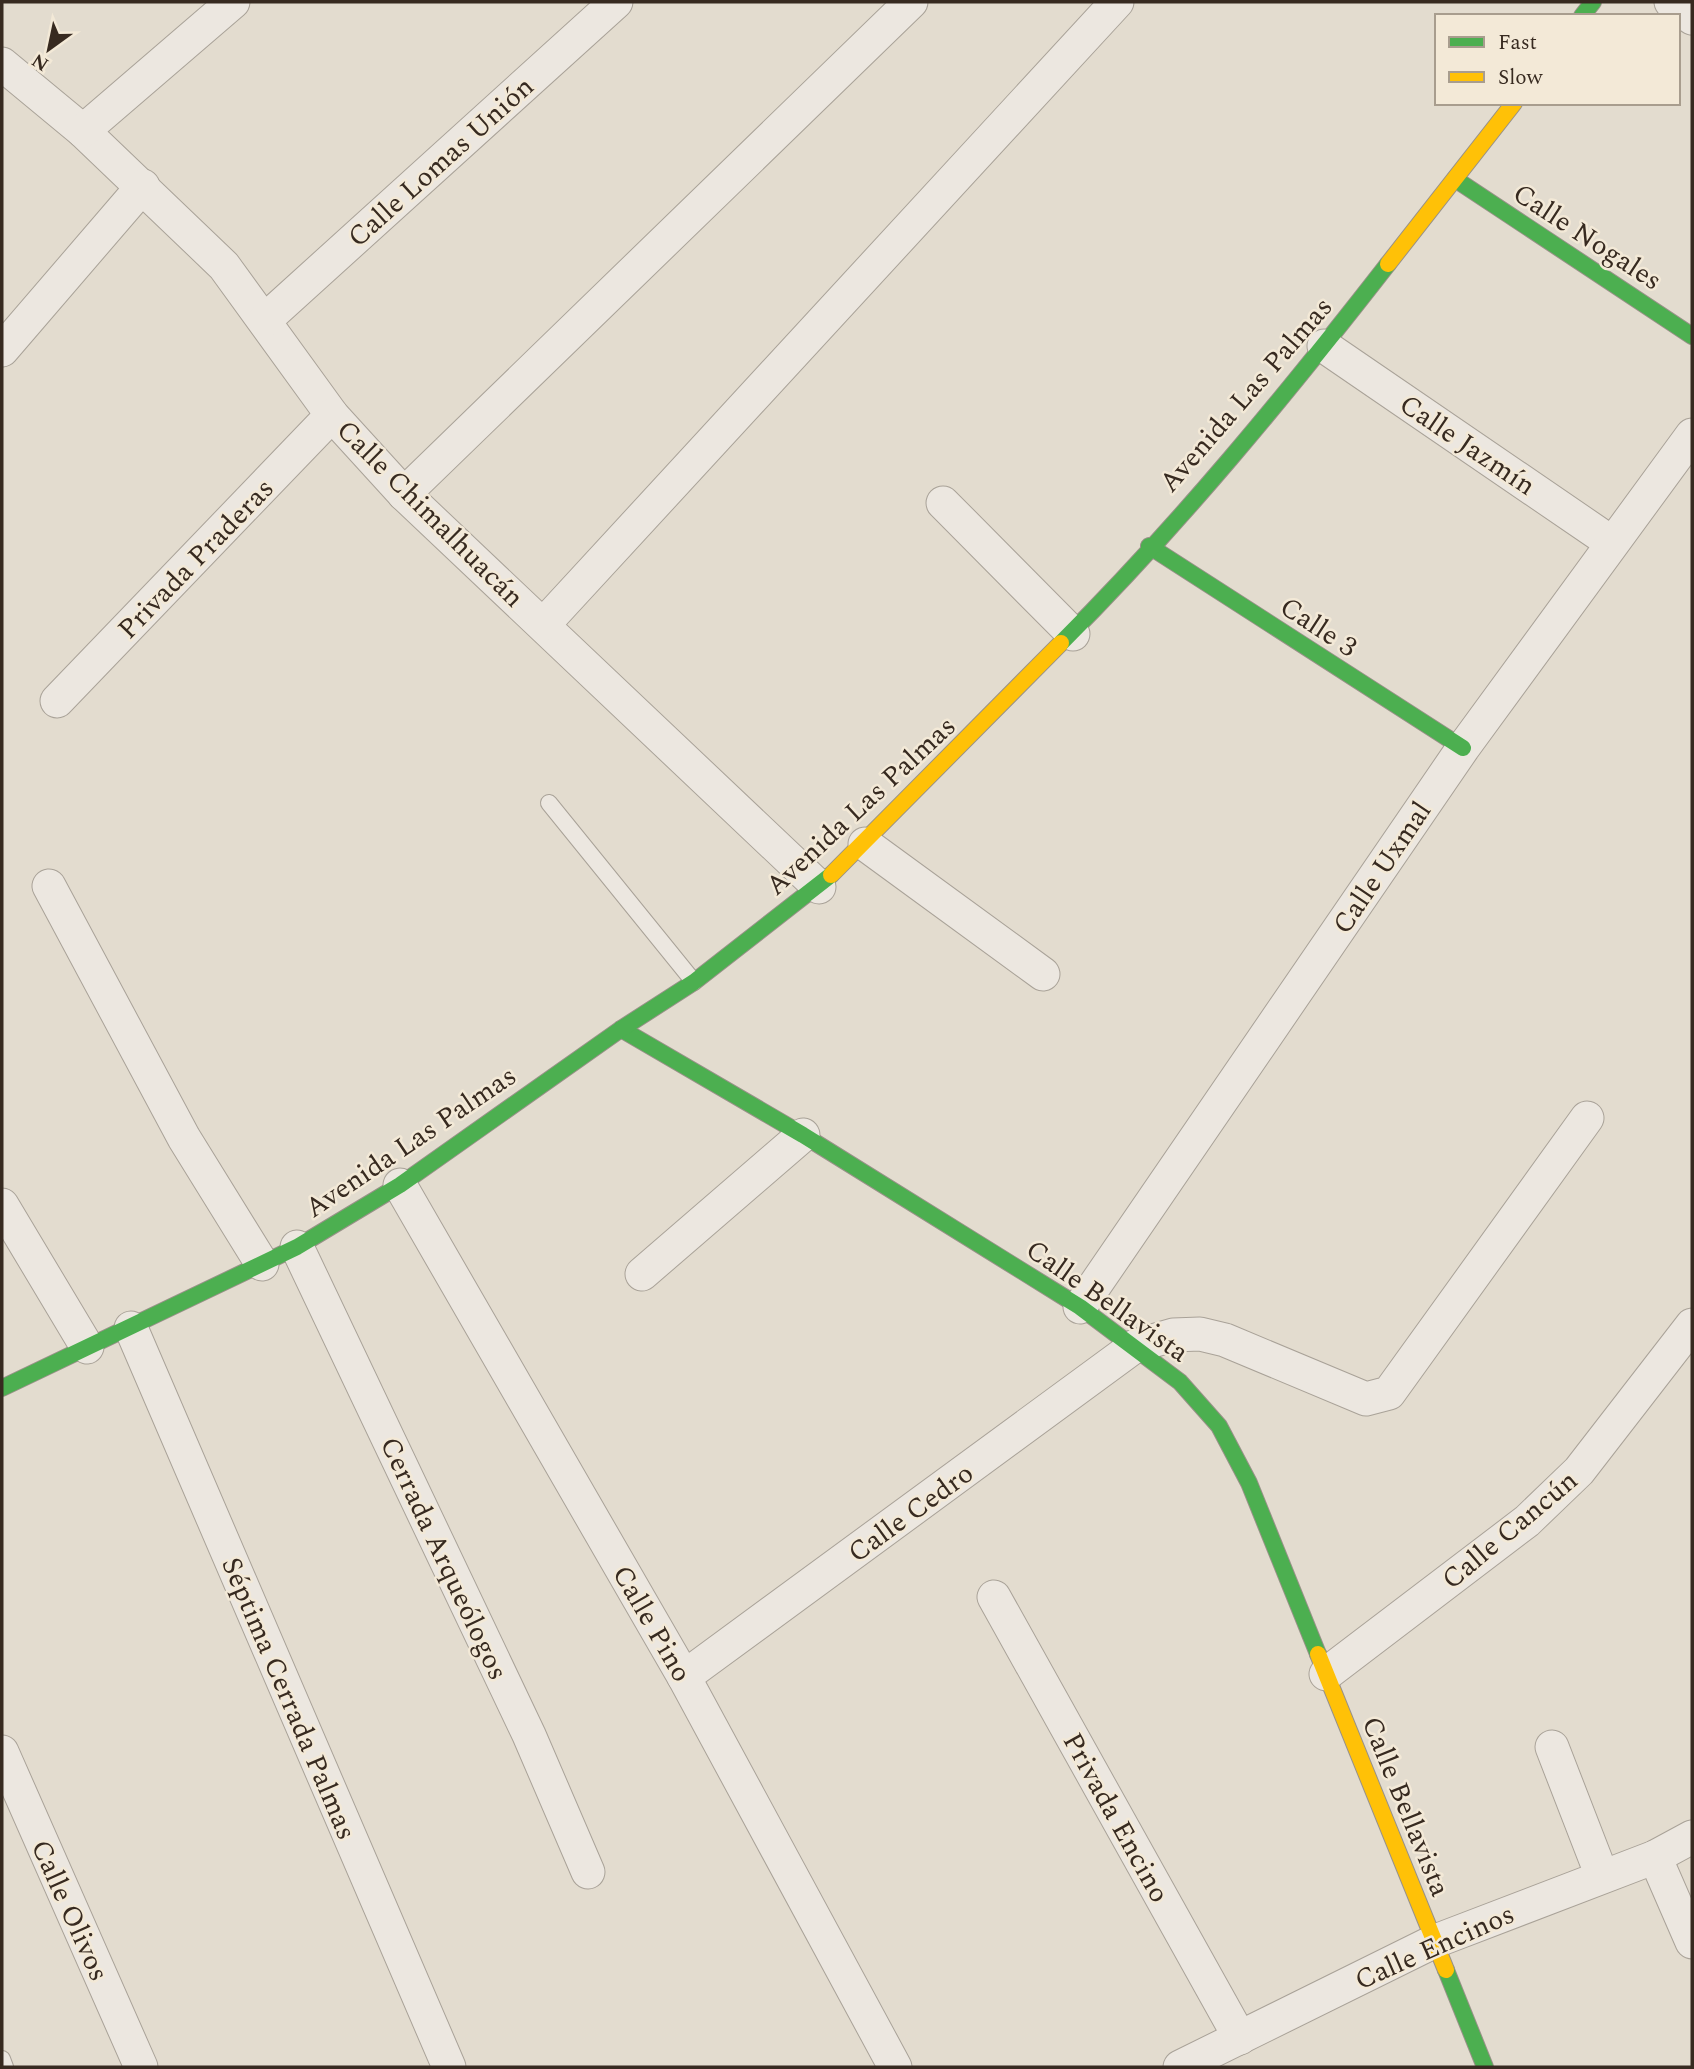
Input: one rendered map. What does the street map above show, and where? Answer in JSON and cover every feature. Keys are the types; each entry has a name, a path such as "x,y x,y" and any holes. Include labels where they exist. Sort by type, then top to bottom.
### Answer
{"street":[{"path":"83,131 233,2"},
{"name":"Calle Lomas Unión","path":"265,320 615,2"},
{"path":"404,494 911,2"},
{"path":"544,624 1117,2"},
{"path":"1671,2 1692,18"},
{"name":"Calle Chimalhuacán","path":"2,64 83,131 223,266 332,415 404,494 819,887"},
{"name":"Avenida Las Palmas","path":"2,1388 297,1247 400,1185 621,1029 694,982 819,887 865,844 1122,582 1149,546 1324,345 1512,105"},
{"name":"Calle Nogales","path":"1455,179 1692,336"},
{"path":"2,350 143,186"},
{"name":"Calle Jazmín","path":"1324,345 1612,543"},
{"name":"Privada Praderas","path":"57,701 332,415"},
{"name":"Calle Uxmal","path":"1080,1307 1463,748 1692,435"},
{"path":"943,503 1073,634"},
{"name":"Calle 3","path":"1149,546 1463,748"},
{"path":"865,844 1043,974"},
{"path":"49,886 184,1138 262,1264"},
{"name":"Calle Bellavista","path":"621,1029 803,1135 1080,1307 1180,1382 1219,1426 1248,1483 1485,2067"},
{"path":"1135,1346 1173,1335 1200,1334 1225,1340 1356,1395 1377,1399 1399,1383 1587,1118"},
{"path":"642,1274 803,1135"},
{"name":"Calle Pino","path":"400,1185 684,1677 895,2067"},
{"path":"2,1205 87,1347"},
{"name":"Cerrada Arqueólogos","path":"297,1247 529,1735 588,1872"},
{"name":"Calle Cancún","path":"1326,1674 1536,1512 1579,1471 1692,1325"},
{"name":"Séptima Cerrada Palmas","path":"131,1328 449,2067"},
{"name":"Calle Cedro","path":"684,1677 1135,1346"},
{"name":"Privada Encino","path":"994,1597 1225,2052"},
{"path":"1552,1747 1602,1876"},
{"name":"Calle Olivos","path":"2,1752 141,2067"},
{"name":"Calle Encinos","path":"1180,2067 1225,2052 1433,1942 1654,1857 1692,1837"},
{"path":"1654,1857 1692,1942"}],"lane":[{"path":"549,803 694,982"},
{"path":"2,2059 5,2067"}],"traffic: fast":[{"path":"1584,14 1593,2"},
{"path":"1455,179 1692,336"},
{"path":"1061,643 1189,506 1388,264"},
{"path":"1149,546 1463,748"},
{"path":"2,1388 297,1247 400,1185 621,1029 694,982 831,875"},
{"path":"621,1029 803,1135 1080,1307 1180,1382 1219,1426 1249,1483 1318,1654"},
{"path":"1446,1970 1485,2067"}],"traffic: slow":[{"path":"1388,264 1512,105"},
{"path":"831,875 1061,643"},
{"path":"1318,1654 1446,1970"}]}
